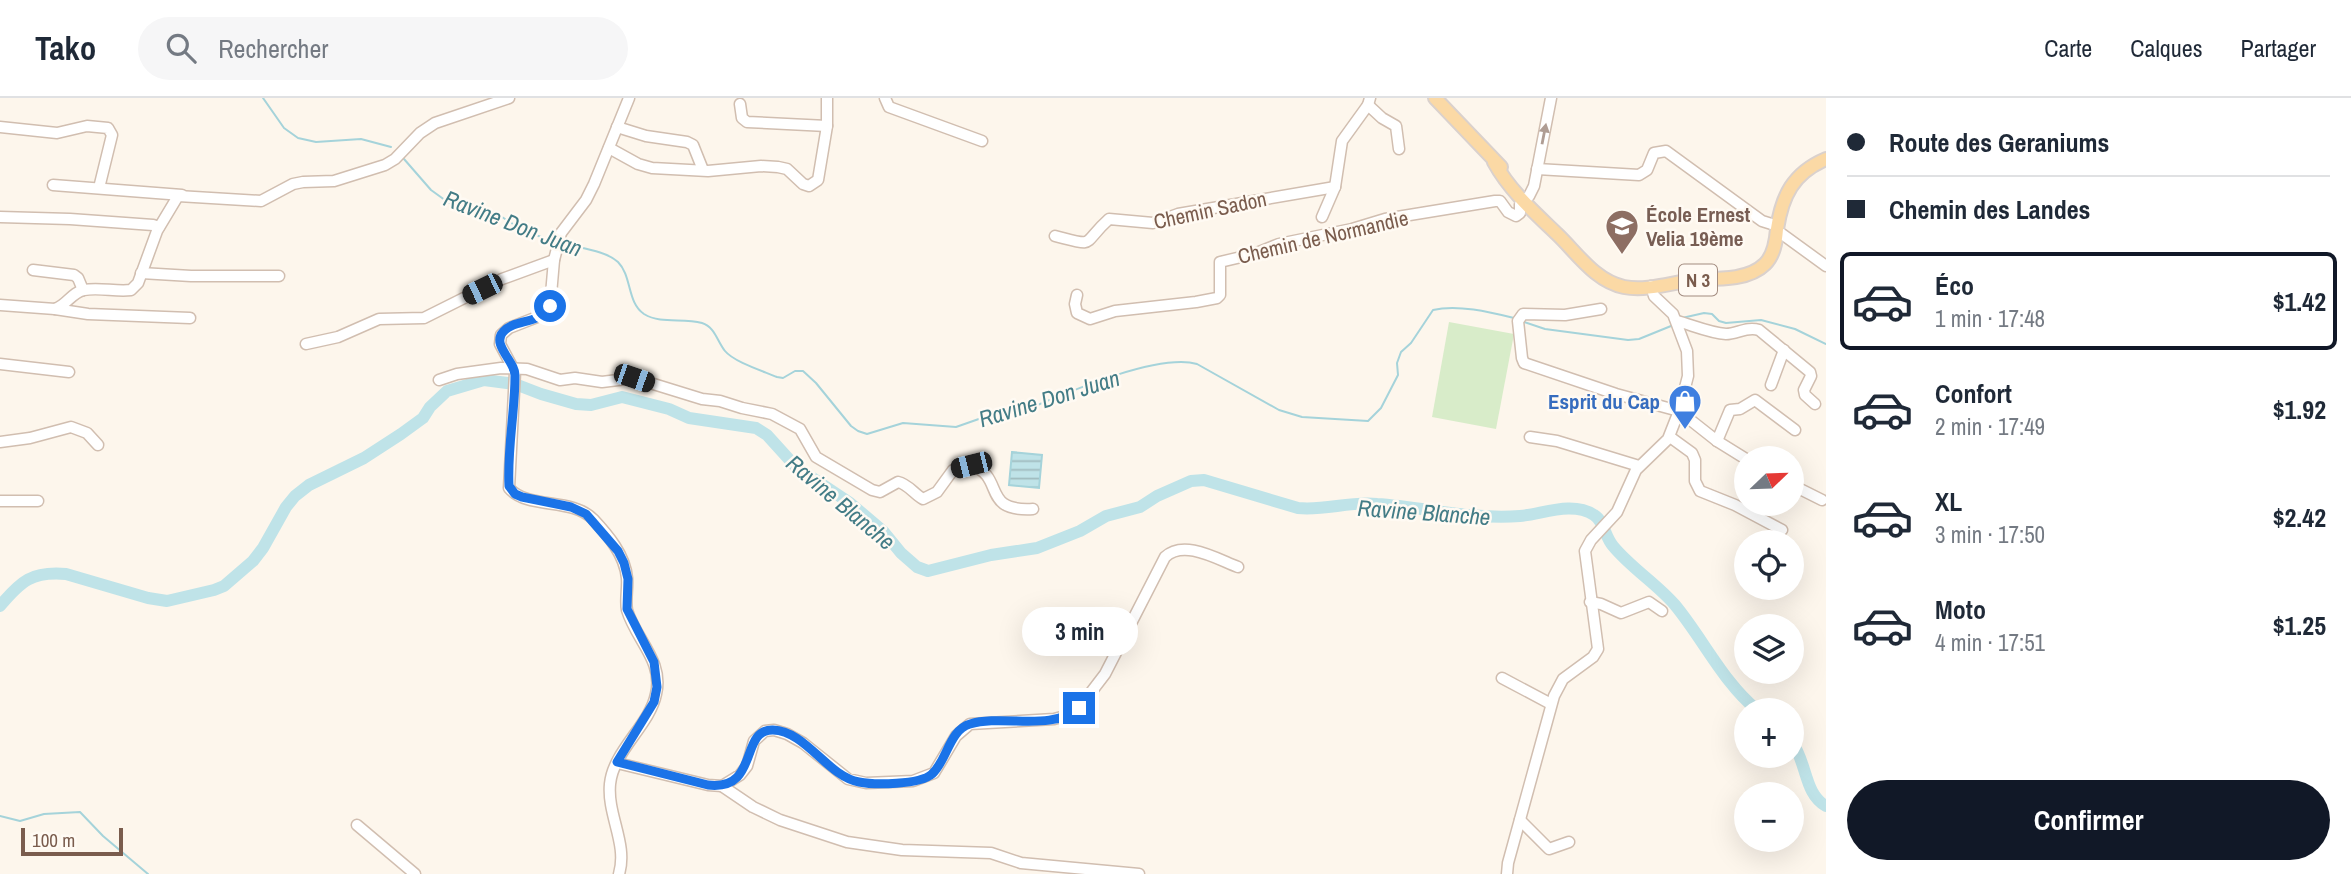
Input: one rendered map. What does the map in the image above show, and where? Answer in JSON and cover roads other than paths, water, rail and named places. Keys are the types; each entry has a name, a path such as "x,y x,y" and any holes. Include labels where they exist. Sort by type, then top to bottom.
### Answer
{"main road":[{"name":"N 3","path":"1435,98 1494,162 1524,204 1585,262 1609,281 1625,287 1712,280 1751,273 1770,258 1788,189 1806,170 1826,159"}],"street":[{"path":"53,185 261,201 293,184 334,181 385,165 435,123 509,98"},
{"path":"618,874 621,852 610,785 617,762 654,702 656,669 627,609 628,579 618,551 586,514 571,507 522,497 509,488 515,374 500,344 501,335 509,328 547,311 551,301 556,246 561,233 586,200 629,98"},
{"path":"609,148 638,164 652,168 703,170 778,167 787,169 809,186 818,180 827,126 827,98"},
{"path":"885,98 889,107 982,141"},
{"path":"1524,204 1537,169 1551,98"},
{"path":"1322,217 1335,187 1342,141 1369,102 1382,118 1396,126 1399,149"},
{"path":"740,104 742,118 747,122 827,126"},
{"path":"0,127 57,133 87,126 108,128 113,135 99,188"},
{"path":"617,127 646,136 687,142 693,145 703,170"},
{"path":"1537,169 1639,175 1647,170 1654,152 1667,151 1826,266"},
{"name":"Chemin Sadon","path":"1055,236 1085,244 1091,241 1109,219 1139,224 1153,223 1178,214 1335,187"},
{"path":"55,309 83,290 131,290 138,283 159,228 176,198 182,195"},
{"name":"Chemin de Normandie","path":"1077,295 1077,313 1090,319 1128,309 1202,301 1220,295 1220,262 1255,254 1279,244 1352,229 1385,219 1495,201 1504,204 1513,216 1524,204"},
{"path":"0,217 70,219 153,225 159,228"},
{"path":"306,344 338,337 379,319 424,318 502,279 554,260"},
{"path":"33,270 74,275 83,290"},
{"path":"141,273 279,276"},
{"path":"1507,874 1551,704 1563,679 1597,652 1585,551 1591,540 1617,512 1639,466 1670,436 1688,376 1687,351 1682,334 1670,310 1654,296 1651,286"},
{"path":"1,307 190,318"},
{"path":"1601,309 1565,315 1523,314 1518,321 1524,363 1616,394 1679,411 1734,451"},
{"path":"1677,322 1727,334 1755,328 1810,372 1811,376 1804,390 1805,395 1815,404"},
{"path":"1771,385 1784,350"},
{"path":"0,365 69,372"},
{"path":"439,380 457,374 501,368 515,374 527,369 560,380 575,378 601,382 634,378 702,399 772,414 800,429 816,457 872,491 880,492 898,482 904,483 923,499 937,492 953,470 971,465 985,472 998,498 1006,506 1014,510 1033,509"},
{"path":"1717,440 1730,410 1741,410 1755,400 1795,430"},
{"path":"0,442 30,438 71,427 87,433 98,445"},
{"path":"1670,436 1694,457 1693,475 1700,491 1735,505 1782,530"},
{"path":"1530,437 1557,441 1639,466"},
{"path":"1804,491 1822,500"},
{"path":"0,501 38,501"},
{"path":"722,786 740,775 747,766 751,747 758,735 774,730 803,743 838,772 857,782 914,781 925,778 934,773 960,730 970,724 1054,719 1069,715 1079,708 1105,674 1170,552 1184,548 1238,567"},
{"path":"1590,602 1621,613 1649,602 1662,611"},
{"path":"1502,678 1551,704"},
{"path":"617,762 708,785 722,786 753,807 780,820 847,842 902,850 991,853 1021,863 1139,874"},
{"path":"1520,820 1549,849 1569,842"},
{"path":"357,825 415,874"}],"water":[{"path":"1012,452 1042,455 1039,488 1009,485"}],"waterway":[{"name":"Ravine Don Juan","path":"263,98 284,128 298,138 316,142 361,139 391,147"},
{"name":"Ravine Don Juan","path":"404,159 431,190 449,203 502,217 524,231 553,241"},
{"name":"Ravine Don Juan","path":"562,243 599,252 618,262 626,274 635,303 644,314 658,319 702,323 713,331 729,355 777,377 783,378 795,371 803,371 851,426 867,434 903,423 956,427 993,414 1015,413 1028,409 1136,369 1180,362 1197,364 1279,410 1302,417 1368,421 1381,408 1398,375 1397,363 1401,352 1411,343 1433,310 1463,308 1514,318"},
{"name":"Ravine Don Juan","path":"1682,318 1704,313 1712,314 1719,321 1726,323 1761,320 1795,329 1826,344"},
{"name":"Ravine Don Juan","path":"1524,322 1545,329 1628,340 1639,339 1671,326"},
{"name":"Ravine Blanche","path":"0,606 28,579 54,573 167,601 224,586 253,561 295,496 309,485 364,458 401,434 423,418 447,391 484,380 515,384 576,404 591,405 622,397 669,409 689,418 756,428 767,435 796,467 850,503 883,531 917,567 928,571 991,555 1037,548 1080,531 1106,516 1140,507 1191,481 1204,480 1298,508 1367,503 1502,517 1567,509 1585,511 1597,518 1620,554 1675,605 1744,698"},
{"name":"Ravine Blanche","path":"1804,768 1814,794 1826,806"},
{"path":"0,816 20,821 44,814 80,812 103,836 148,874"}],"place":[{"name":"École Ernest Velia 19ème","path":"1622,256"},
{"name":"Esprit du Cap","path":"1685,431"}]}
